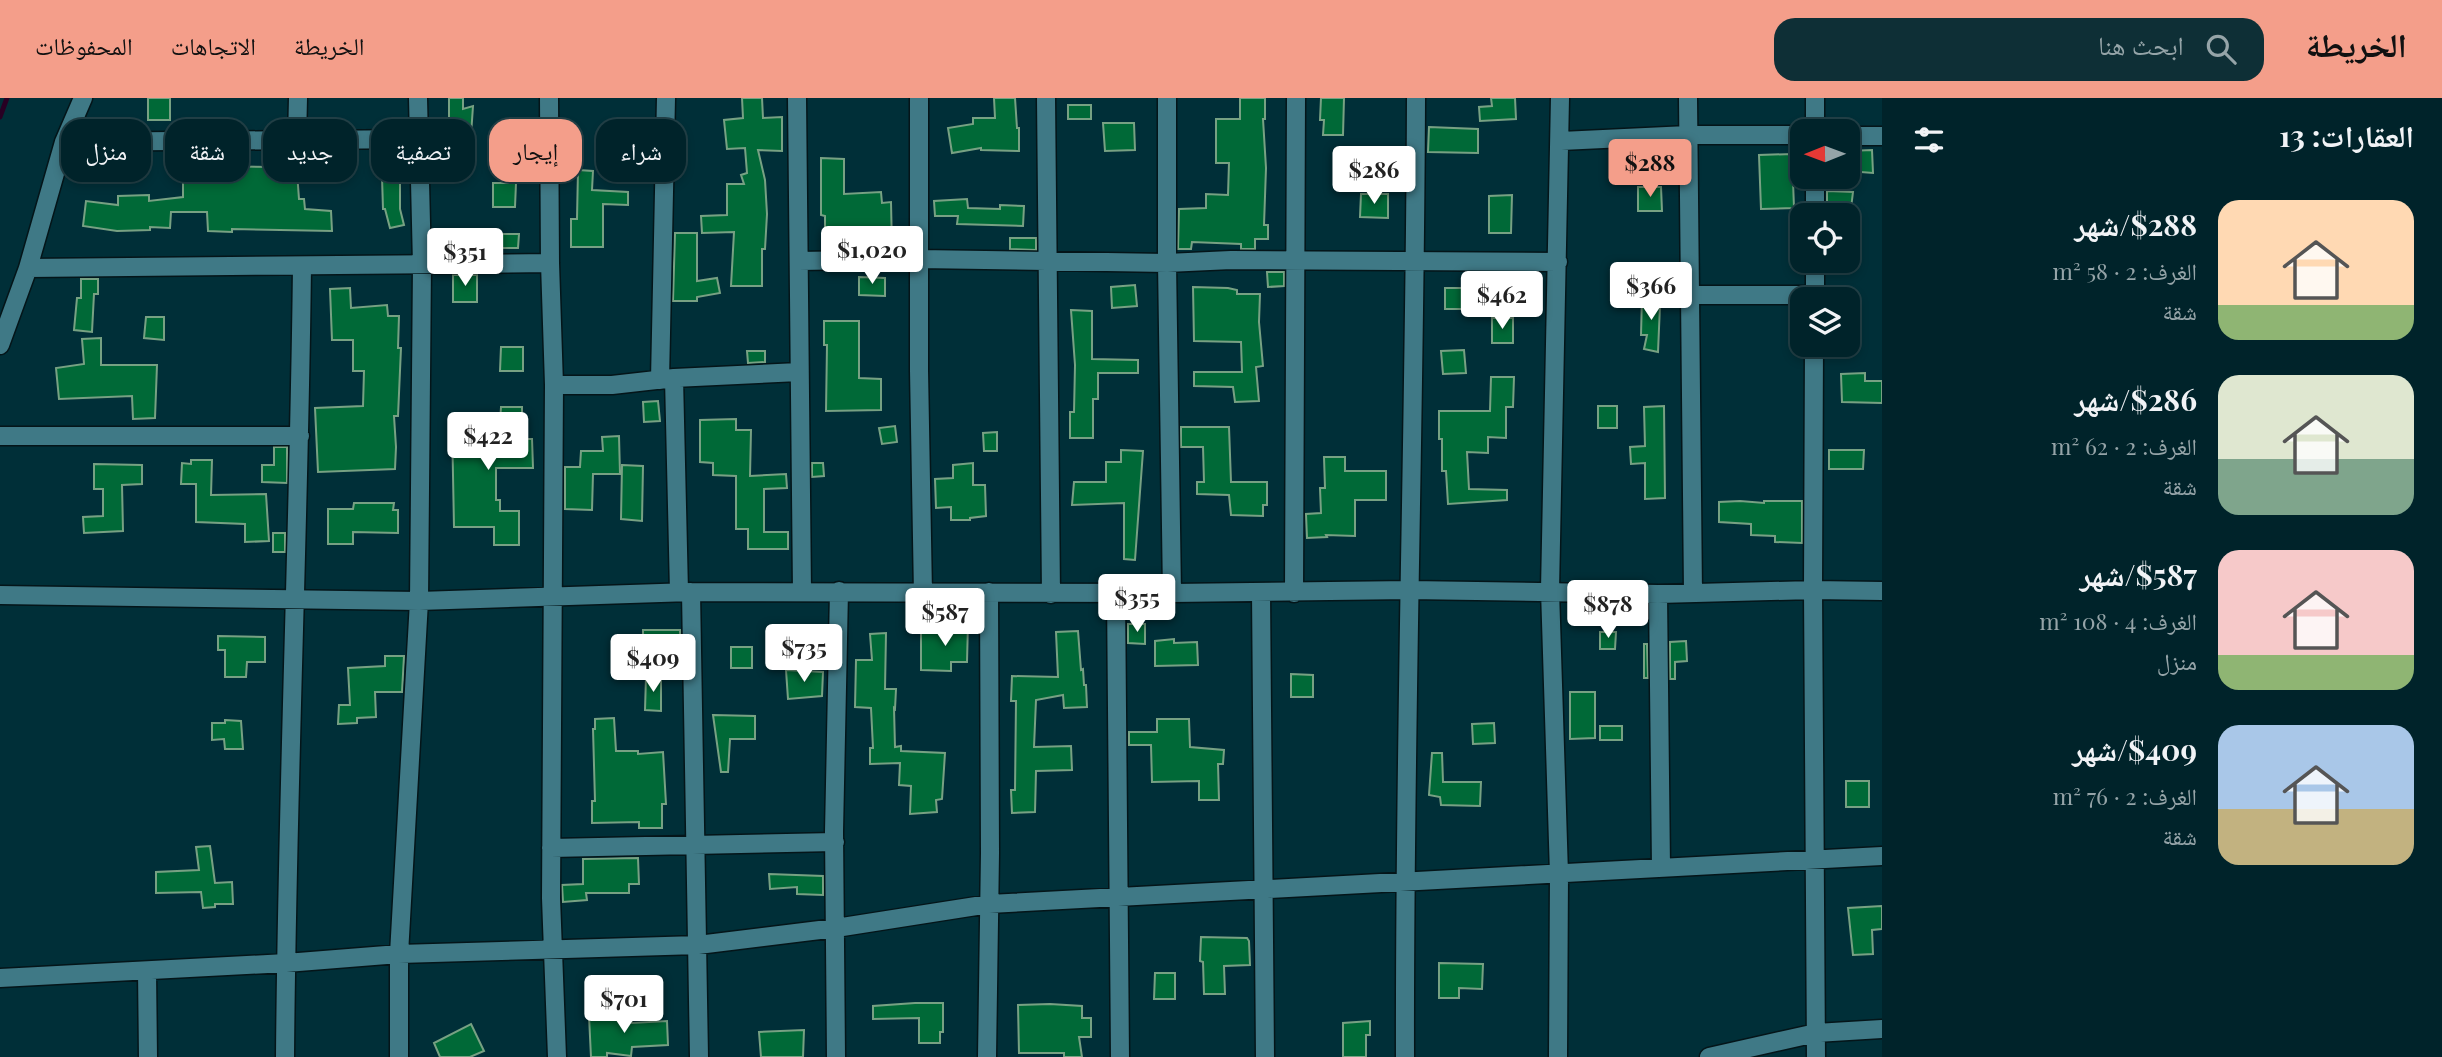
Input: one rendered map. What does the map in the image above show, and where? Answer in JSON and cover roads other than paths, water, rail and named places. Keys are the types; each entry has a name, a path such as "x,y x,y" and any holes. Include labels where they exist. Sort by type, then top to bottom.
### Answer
{"street":[{"path":"74,119 83,98"},
{"path":"298,98 298,119"},
{"path":"418,98 418,119"},
{"path":"549,98 554,385 551,848 557,1057"},
{"path":"666,98 667,379 685,592 696,844 699,1057"},
{"path":"797,98 802,592"},
{"path":"919,98 923,594"},
{"path":"1046,98 1051,594"},
{"path":"1167,98 1172,593"},
{"path":"1294,593 1296,98"},
{"path":"1405,1057 1416,98"},
{"path":"1558,1057 1559,874 1550,590 1560,98"},
{"path":"1688,98 1693,593"},
{"path":"1815,98 1815,119"},
{"path":"1561,141 1688,135 1790,135"},
{"path":"1860,136 1882,136"},
{"path":"151,141 263,140"},
{"path":"0,345 28,268 61,152"},
{"path":"399,1057 399,954 419,601 422,265 419,182"},
{"path":"799,261 919,259 1167,263 1231,260 1558,262"},
{"path":"28,268 550,262"},
{"path":"285,1057 302,266"},
{"path":"1690,295 1790,297"},
{"path":"1814,357 1816,1057"},
{"path":"554,385 612,385 667,379 799,372"},
{"path":"0,436 300,436"},
{"path":"0,595 419,601 685,592 839,591 923,594 1410,590 1550,590 1658,594 1813,590 1882,592"},
{"path":"836,1057 835,842 839,591"},
{"path":"987,1057 989,592"},
{"path":"1116,592 1119,1057"},
{"path":"1261,592 1265,1057"},
{"path":"1658,594 1661,868"},
{"path":"551,848 835,842"},
{"path":"0,978 286,964 399,954 698,945 836,928 989,904 1882,856"},
{"path":"148,971 148,1057"},
{"path":"1709,1057 1816,1033 1882,1029"}],"waterway":[{"path":"0,117 7,98"}]}
